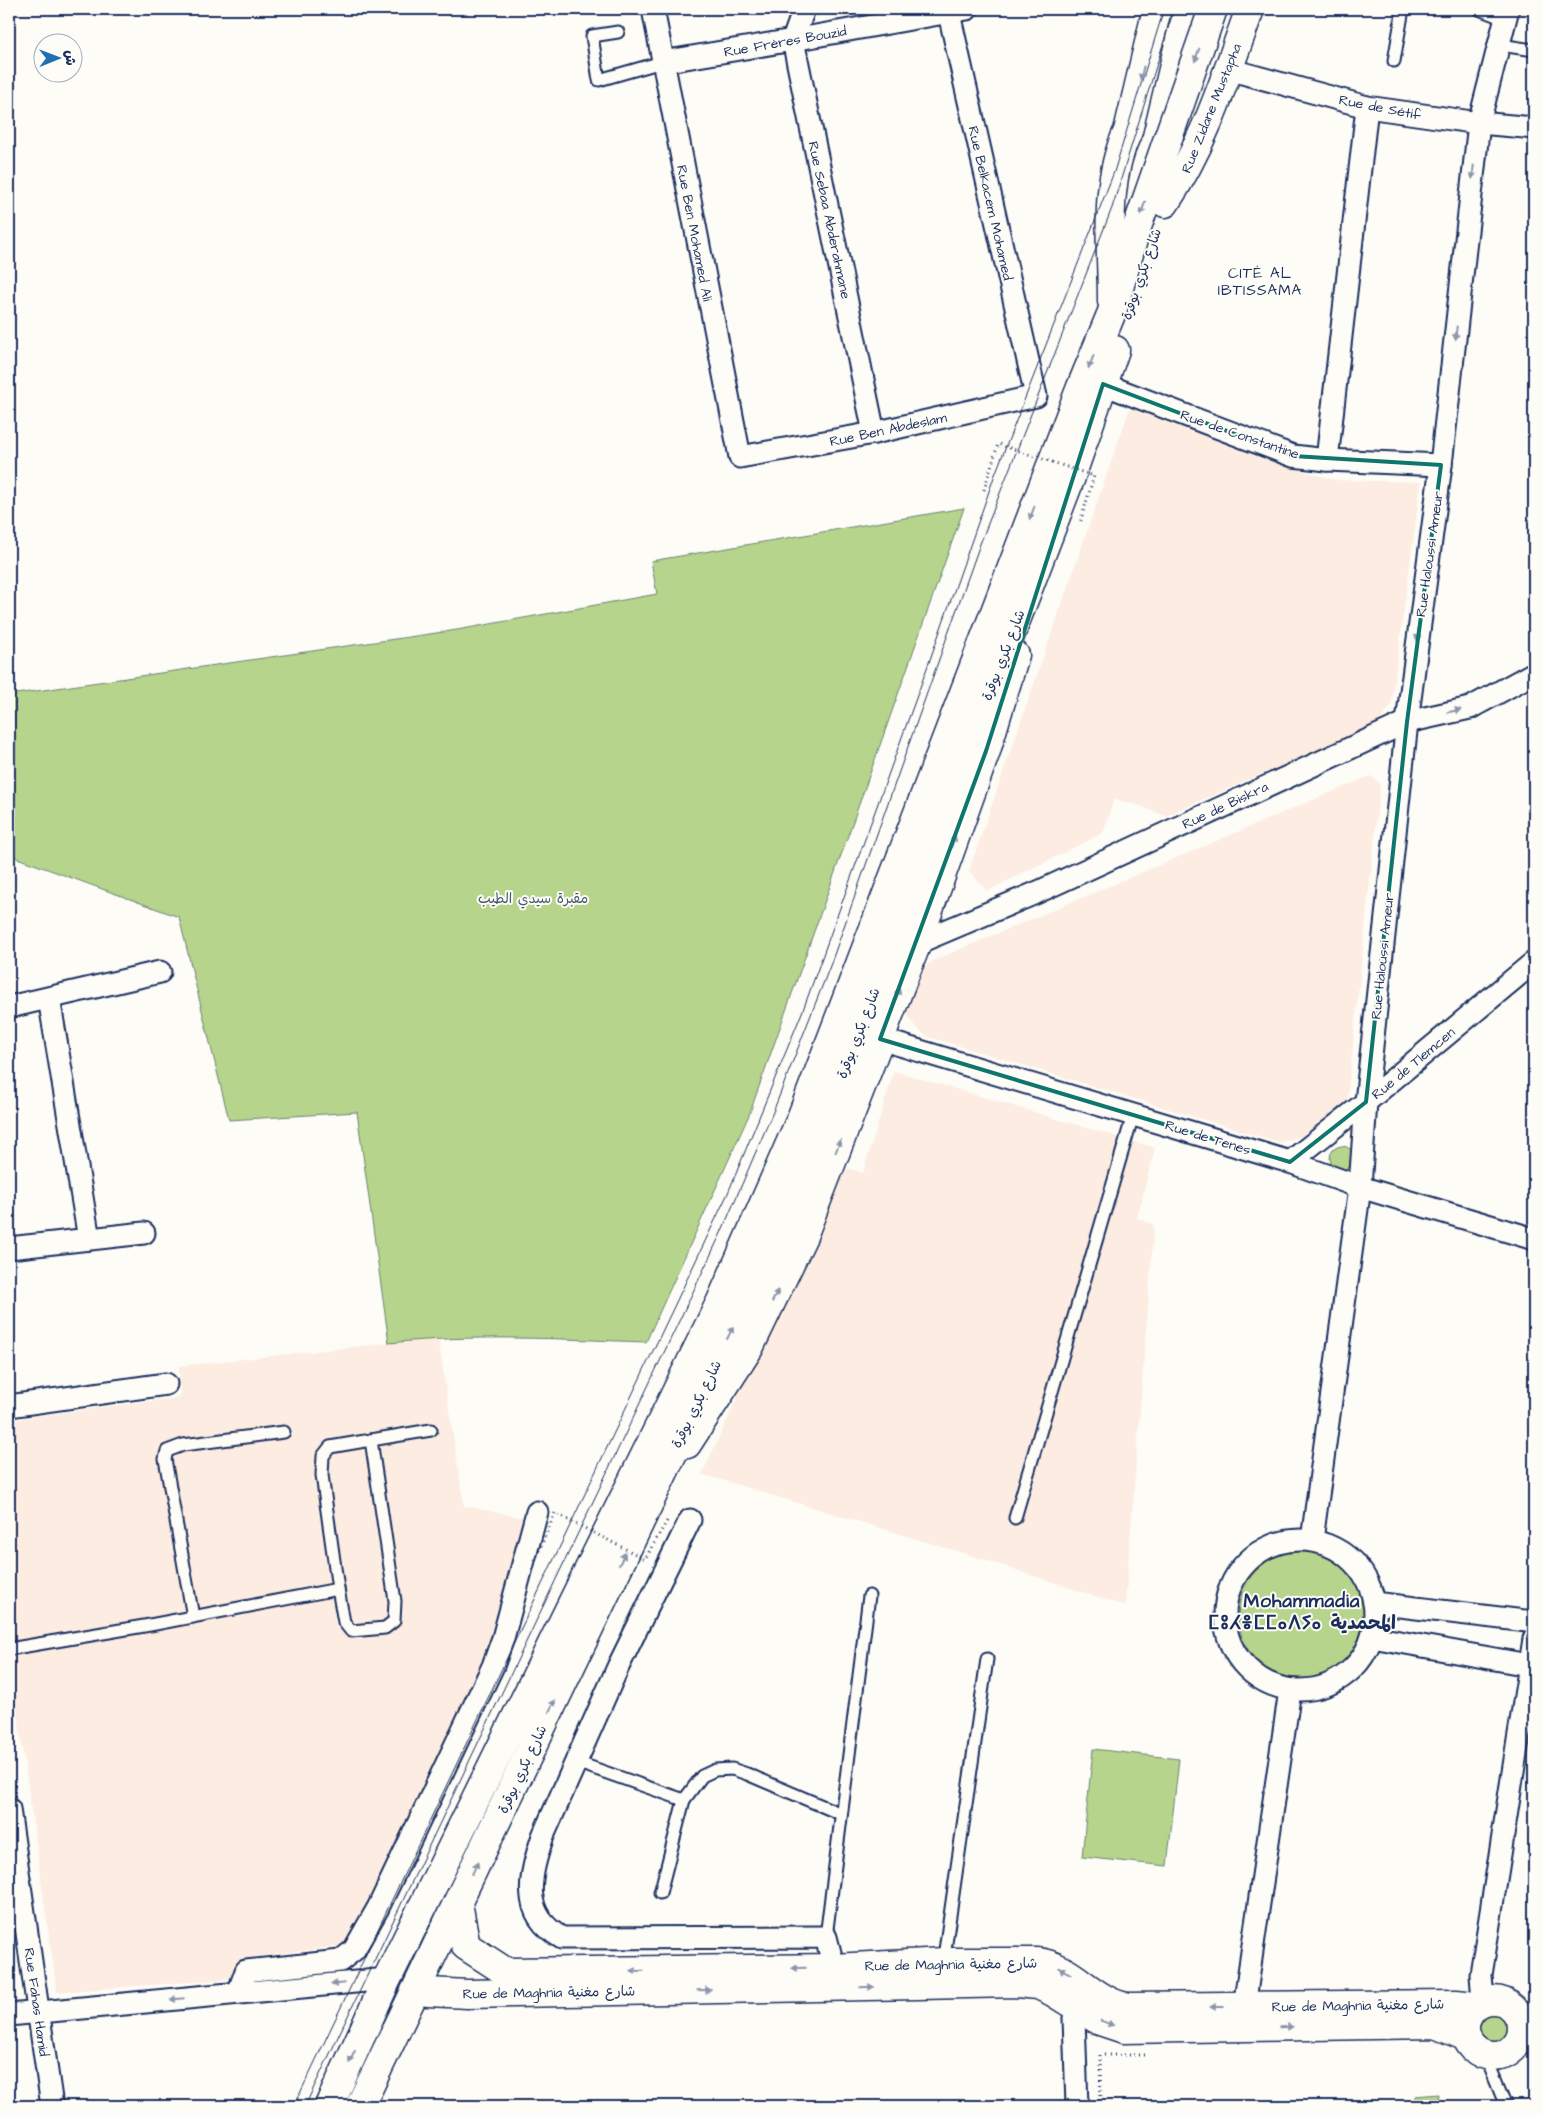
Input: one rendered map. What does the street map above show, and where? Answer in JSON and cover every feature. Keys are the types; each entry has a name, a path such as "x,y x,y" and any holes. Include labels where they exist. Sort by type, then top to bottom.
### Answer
{"main road":[{"path":"1112,312 1114,172 1119,150 1128,131 1157,9"},
{"name":"شارع بكري بوقرة","path":"329,2106 387,1979 721,1301 796,1129 1112,312 1135,233 1213,9"},
{"name":"شارع بكري بوقرة","path":"360,2106 458,1903 659,1511 740,1313 812,1152 1071,477 1232,9"},
{"name":"Rue Zidane Mustapha","path":"1165,203 1192,160 1250,9"},
{"path":"659,1511 749,1348 803,1236 917,943 986,751 1071,477"},
{"name":"Rue de Maghnia شارع مغنية","path":"458,1903 466,1946 506,1972 835,1978"},
{"path":"378,2106 428,1992 438,1947"},
{"name":"Rue de Maghnia شارع مغنية","path":"428,1992 468,1994 942,1974 1049,1963 1067,1971 1083,1997 1127,2007 1241,2017 1436,2024 1476,2046"},
{"path":"1501,2001 1516,2010 1521,2027 1520,2036 1525,2044 1494,2056 1476,2046 1466,2020 1479,2004 1501,2001"},
{"name":"Rue de Maghnia شارع مغنية","path":"1241,2017 1479,2004"}],"street":[{"name":"Rue Ben Mohamed Ali","path":"653,9 740,457"},
{"path":"793,40 804,9"},
{"name":"Rue Frères Bouzid","path":"662,62 954,10"},
{"name":"Rue Belkacem Mohamed","path":"954,10 1036,396"},
{"name":"Rue Haloussi Ameur","path":"1312,1540 1360,1187 1366,1102 1407,722 1441,465 1478,123 1507,14"},
{"name":"Rue Sebaa Abderahmane","path":"793,40 874,433"},
{"name":"Rue de Sétif","path":"1228,70 1367,107 1478,123 1534,128"},
{"path":"1327,460 1367,107"},
{"name":"Rue de Constantine","path":"1103,384 1293,456 1327,460 1441,465"},
{"name":"Rue Ben Abdeslam","path":"740,457 874,433 1036,396"},
{"name":"Rue de Biskra","path":"917,943 1038,892 1407,722 1470,708 1534,673"},
{"name":"Rue de Tlemcen","path":"1290,1162 1366,1102 1534,962"},
{"path":"9,1007 160,972"},
{"path":"49,998 89,1239"},
{"name":"Rue de Tenes","path":"880,1039 1290,1162 1360,1187 1534,1239"},
{"path":"9,1248 144,1233"},
{"path":"9,1406 166,1384"},
{"path":"238,1994 246,1971 340,1961 354,1950 378,1908 494,1666 504,1638 538,1512"},
{"path":"690,1520 618,1667 543,1836 534,1864 531,1894 537,1917 549,1931 562,1938 826,1937 835,1978"},
{"path":"1288,1540 1312,1540 1333,1547 1350,1559 1364,1575 1373,1595 1374,1603 1376,1616 1372,1637 1363,1656 1344,1676 1332,1684 1311,1690 1290,1690 1268,1683 1248,1669 1234,1650 1226,1628 1226,1604 1233,1581 1247,1562 1266,1548 1288,1540"},
{"path":"1374,1603 1534,1622"},
{"path":"1372,1637 1532,1665"},
{"path":"1479,2004 1481,1975 1532,1665 1534,1639"},
{"path":"1241,2017 1290,1690"},
{"name":"Rue Fahas Hamid","path":"9,1809 11,1844 39,2011 52,2106"},
{"path":"9,2015 387,1979"},
{"path":"1077,2106 1074,2018 1083,1997"}],"lane":[{"path":"1394,61 1403,9"},
{"path":"1478,9 1507,14"},
{"path":"618,32 592,36 599,80 662,62"},
{"path":"1500,45 1534,50"},
{"path":"1015,1518 1133,1115"},
{"path":"371,1440 395,1601 394,1621 385,1628 351,1630 344,1622 338,1589 322,1475 323,1456 330,1447 371,1440 431,1430"},
{"path":"193,1617 165,1459 167,1451 183,1445 284,1432"},
{"path":"9,1649 193,1617 338,1589"},
{"path":"826,1937 868,1596"},
{"path":"942,1974 988,1659"},
{"path":"576,1762 684,1800"},
{"path":"660,1893 684,1800 702,1776 715,1770 732,1770 747,1774 842,1814"},
{"path":"1476,2046 1506,2106"}],"path":[{"path":"984,490 998,444 1094,476 1080,523"},
{"path":"535,1560 555,1513 645,1559 659,1511"},
{"path":"1101,2106 1100,2055 1132,2055"}],"highlighted area":[{"path":"1103,384 1293,456 1441,465 1407,722 1366,1102 1290,1162 880,1039 986,751"}],"shaded area":[{"path":"1130,408 1271,462 1335,480 1421,482 1391,706 1377,724 1165,816 1141,806 1114,799 1103,833 987,891 969,871"},
{"path":"1370,776 1380,783 1347,1101 1300,1137 1278,1142 926,1036 914,1025 906,1013 904,996 916,972 937,959"},
{"path":"894,1071 1155,1148 1137,1218 1154,1225 1125,1606 983,1559 702,1474 847,1168 863,1173"},
{"path":"438,1338 464,1506 525,1518 488,1666 357,1926 350,1928 353,1944 241,1959 228,1979 57,1992 9,1652 9,1420 180,1397 179,1366"}],"green space":[{"name":"مقبرة سيدي الطيب","path":"964,508 749,1115 646,1342 485,1338 389,1343 357,1112 229,1120 179,917 9,855 9,695 457,630 657,594 651,561"},
{"path":"1342,1146 1347,1147 1353,1153 1353,1163 1347,1169 1342,1170 1337,1169 1331,1163 1330,1158 1331,1153 1337,1147"},
{"path":"1302,1551 1315,1552 1327,1556 1347,1570 1361,1590 1365,1602 1365,1628 1361,1640 1347,1660 1327,1674 1315,1678 1302,1679 1289,1678 1277,1674 1257,1660 1243,1640 1239,1628 1238,1615 1239,1602 1243,1590 1257,1570 1277,1556 1289,1552"},
{"path":"1093,1749 1179,1759 1167,1866 1082,1857"},
{"path":"1497,2008 1504,2011 1510,2017 1513,2028 1512,2036 1504,2045 1497,2048 1489,2048 1482,2045 1474,2036 1473,2024 1476,2017 1485,2009"},
{"path":"1438,2094 1437,2106 1415,2106 1415,2096"}],"tram line":[{"path":"294,2106 728,1193 803,1010 994,477 1114,172 1164,9"},
{"path":"305,2106 721,1233 773,1112 830,966 980,544 1112,208 1174,9"}],"district":[{"name":"CITÉ AL IBTISSAMA","path":"1260,282"},
{"name":"Mohammadia ⵎⵓⵃⴻⵎⵎⴰⴷⵢⴰ المحمدية","path":"1302,1611"}]}
